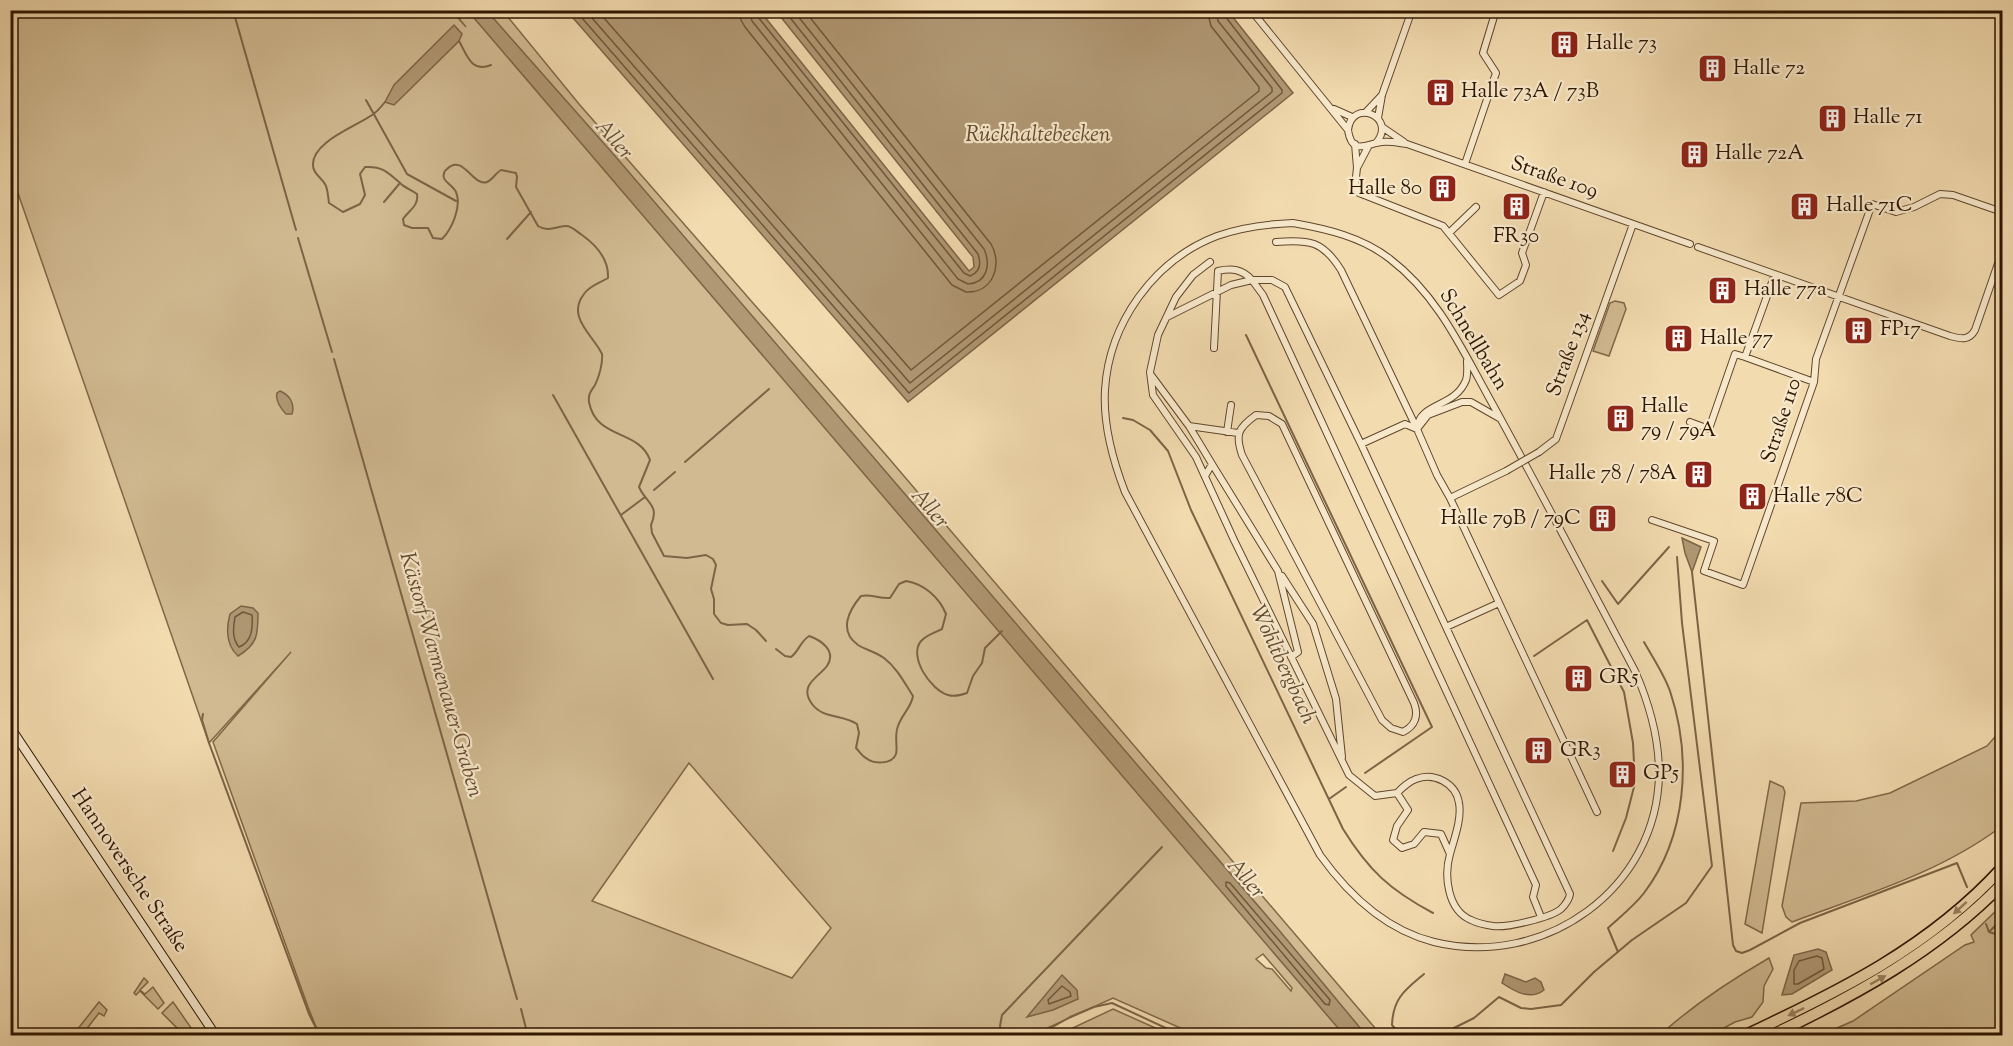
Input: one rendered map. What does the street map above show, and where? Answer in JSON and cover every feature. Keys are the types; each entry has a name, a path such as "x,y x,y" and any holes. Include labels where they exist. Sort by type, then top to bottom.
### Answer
{"highway":[{"path":"1744,1035 1821,1000 1885,964 1945,922 2002,868"},
{"path":"1770,1035 1825,1010 1891,973 1952,929 2002,884"}],"street":[{"path":"1251,10 1348,130 1355,144 1357,168 1354,186 1359,193 1443,226 1499,295 1520,281 1526,265 1522,253 1544,192"},
{"path":"1376,143 1381,136 1382,127 1378,118 1382,95 1412,10"},
{"path":"1465,164 1496,73 1483,53 1496,10"},
{"path":"1366,112 1382,95"},
{"path":"1328,106 1353,117"},
{"path":"1348,130 1353,117 1360,113 1366,112 1378,118"},
{"path":"1382,127 1407,144"},
{"path":"1357,168 1368,147 1376,143 1384,141 1407,144"},
{"path":"1355,144 1368,147"},
{"name":"Straße 109","path":"1407,144 1690,244"},
{"name":"Straße 110","path":"1652,520 1714,542 1704,571 1743,585 1814,382 1816,359 1872,204 1896,212 1914,207 1940,194 1953,195 2002,212"},
{"path":"1449,233 1476,207"},
{"name":"Schnellbahn","path":"1293,223 1332,231 1368,245 1389,258 1430,298 1446,319 1467,359 1502,420 1635,671 1652,719 1659,774 1656,802 1642,844 1619,882 1581,917 1558,930 1530,941 1505,946 1460,947 1432,942 1416,936 1374,912 1353,895 1320,855 1125,492 1118,474 1109,434 1105,390 1108,365 1116,340 1134,304 1155,278 1194,247 1240,229 1268,224 1293,223"},
{"name":"Straße 134","path":"1450,498 1506,471 1556,439 1633,224"},
{"path":"1276,242 1295,240 1321,246 1334,259 1450,498 1597,812"},
{"path":"1698,247 1959,339 1972,336 1976,330 2002,252"},
{"path":"1167,317 1231,285 1252,280 1272,280 1285,287 1361,444 1570,894 1569,900 1560,910 1541,917 1495,927 1469,920 1458,909 1449,892 1447,866 1456,830 1459,803 1450,786 1440,779 1430,777 1417,779 1397,793 1375,795 1349,775 1196,457 1153,395 1151,375 1158,335 1176,297 1188,282 1210,262"},
{"path":"1214,348 1218,271 1230,268 1245,273 1263,295 1536,885 1533,897 1541,917"},
{"path":"1745,357 1775,274"},
{"path":"1690,422 1708,429 1735,354 1814,382"},
{"path":"1417,429 1418,420 1424,413 1454,398 1466,379 1467,359"},
{"path":"1151,375 1189,426 1313,624 1336,699 1342,760"},
{"path":"1417,429 1428,416 1462,402 1471,402 1483,407 1502,420"},
{"path":"1227,432 1231,405"},
{"path":"1256,416 1269,416 1282,423 1417,710 1411,728 1403,732 1391,728 1382,720 1242,455 1238,433 1245,423 1256,416"},
{"path":"1361,444 1405,424 1417,429"},
{"path":"1189,426 1238,433"},
{"path":"1205,476 1212,465"},
{"path":"1278,571 1298,652 1291,657"},
{"path":"1446,627 1499,603"},
{"name":"Hannoversche Straße","path":"10,727 216,1035"},
{"path":"1397,793 1408,810 1396,826 1393,840 1402,848 1414,844 1424,832 1441,834 1456,830"},
{"path":"1441,834 1450,854"}],"shaded area":[{"path":"451,10 466,27 453,11 503,11 579,104 886,455 1381,1035 1196,1035 1113,998 1030,1036 322,1035 308,1007 213,742 291,652 209,743 11,173 10,11","holes":["689,763 831,928 792,978 592,901","1263,954 1292,988 1291,991 1272,969 1266,968 1256,959"]},
{"path":"1615,301 1624,303 1626,309 1609,356 1593,351 1610,303"},
{"path":"2002,729 2002,826 1953,857 1901,882 1792,922 1786,917 1782,906 1801,803 1856,801 1890,793 1987,746"},
{"path":"1770,781 1783,787 1785,792 1762,933 1745,924"},
{"path":"2002,905 2002,1035 1821,1035 1853,1021 1965,945 1974,942 1971,935"},
{"path":"1769,958 1773,969 1764,986 1763,1002 1752,1017 1735,1022 1711,1035 1660,1035 1686,1013"},
{"path":"144,978 148,982 140,990 145,994 153,987 164,1003 158,1009 140,991 136,995 134,993"},
{"path":"99,1002 107,1010 104,1016 99,1013 82,1035 73,1035"},
{"path":"173,1002 196,1035 181,1033 174,1035 179,1030 162,1013"},
{"path":"1113,1009 1171,1035 1058,1035"}],"water":[{"path":"468,11 487,11 615,156 1278,929 1366,1035 1344,1035"},
{"name":"Rückhaltebecken","path":"567,11 760,11 969,271 974,267 973,257 776,11 1228,11 1293,93 908,402"},
{"path":"454,25 462,34 459,41 394,105 385,102 394,85"},
{"path":"280,391 291,400 292,414 286,414 282,410 277,399 277,393"},
{"path":"1682,538 1701,547 1692,572 1685,553"},
{"path":"241,606 253,608 258,613 258,627 253,643 238,656 229,642 228,625 230,614"},
{"path":"1818,949 1826,952 1832,970 1792,994 1782,995 1794,955"},
{"path":"1505,974 1526,982 1535,978 1541,982 1544,990 1533,995 1517,992 1502,983"},
{"path":"1062,975 1077,990 1078,999 1053,1010 1027,1017"}],"waterway":[{"name":"Kästorf-Warmenauer-Graben","path":"233,10 296,230"},
{"path":"459,41 474,65 479,67 491,65"},
{"path":"366,100 407,174 456,201"},
{"path":"385,102 374,114 336,136 319,149 313,168 326,186 329,203 343,212 360,204 365,195 360,174 365,167 380,169 417,194 415,205 403,219 404,225 412,228 428,228 433,238 442,239 452,223 458,204 456,192 444,178 445,171 453,165 458,165 477,180 487,182 501,170 516,173 516,187 538,226 549,229 568,226 592,243 601,253 608,271 608,278 586,291 579,302 578,310 583,326 602,354 599,374 589,397 593,414 608,429 637,443 645,450 650,460 639,487 653,508 652,533 664,556 687,558 706,555 713,559 716,565 711,589 714,614 721,623 747,624 766,641"},
{"path":"384,202 400,183"},
{"path":"507,239 531,212"},
{"name":"Kästorf-Warmenauer-Graben","path":"298,238 332,352"},
{"path":"1246,335 1432,727 1365,773"},
{"name":"Kästorf-Warmenauer-Graben","path":"334,359 517,999"},
{"path":"685,462 769,389"},
{"path":"553,395 713,679"},
{"name":"Wohltbergbach","path":"1123,418 1133,420 1150,430 1168,451 1191,510 1343,829 1362,857 1382,878 1404,896 1433,913"},
{"path":"654,490 675,472"},
{"path":"621,515 645,497"},
{"path":"1602,581 1618,604 1669,547"},
{"path":"1438,1036 1474,1018 1499,997 1521,1008 1561,1005 1594,972 1632,940 1686,903 1712,866 1682,623 1677,557"},
{"path":"1692,572 1733,945 1736,951 1742,953 1750,950 1800,923 1957,863 1967,887"},
{"path":"776,649 785,656 791,657 809,636 826,647 830,661 811,682 808,687 808,697 816,709 857,724 859,733 856,748 863,756 869,760 887,762 896,754 897,730 913,696 889,662 858,645 848,633 850,614 861,596 890,598 899,584 906,581 925,588 935,597 946,614 942,629 921,641 917,655 919,664 929,680 941,692 948,695 956,696 967,693 973,676 982,663 985,648 1002,631"},
{"path":"1534,656 1587,620 1624,692 1633,743 1635,783 1626,818 1613,851"},
{"path":"1618,952 1608,928 1640,898 1658,871 1677,821 1681,795 1683,769 1677,716 1668,685 1644,642"},
{"path":"203,714 202,720 209,743 309,1014 320,1036"},
{"path":"1329,799 1346,787"},
{"path":"1003,1036 1000,1026 1002,1015 1162,847"},
{"path":"1989,932 2002,919"},
{"path":"1986,924 1989,932"},
{"path":"1989,932 2002,936"},
{"name":"Wohltbergbach","path":"1401,1036 1392,1025 1395,1008 1401,995 1424,974"},
{"path":"1037,1036 1070,1017 1094,1007 1112,1003 1183,1036"},
{"name":"Kästorf-Warmenauer-Graben","path":"521,1009 528,1036"}],"place":[{"name":"Halle 73","path":"1565,44"},
{"name":"Halle 72","path":"1712,69"},
{"name":"Halle 73A / 73B","path":"1440,92"},
{"name":"Halle 71","path":"1832,118"},
{"name":"Halle 72A","path":"1694,154"},
{"name":"Halle 80","path":"1443,189"},
{"name":"FR30","path":"1516,206"},
{"name":"Halle 71C","path":"1805,206"},
{"name":"Halle 77a","path":"1723,290"},
{"name":"FP17","path":"1859,330"},
{"name":"Halle 77","path":"1679,339"},
{"name":"Halle 79 / 79A","path":"1620,419"},
{"name":"Halle 78 / 78A","path":"1698,474"},
{"name":"Halle 78C","path":"1752,497"},
{"name":"Halle 79B / 79C","path":"1602,519"},
{"name":"GR5","path":"1578,678"},
{"name":"GR3","path":"1539,751"},
{"name":"GP5","path":"1622,774"}],"water label":[{"name":"Aller","path":"613,140"},
{"name":"Aller","path":"929,509"},
{"name":"Aller","path":"1245,879"}]}
